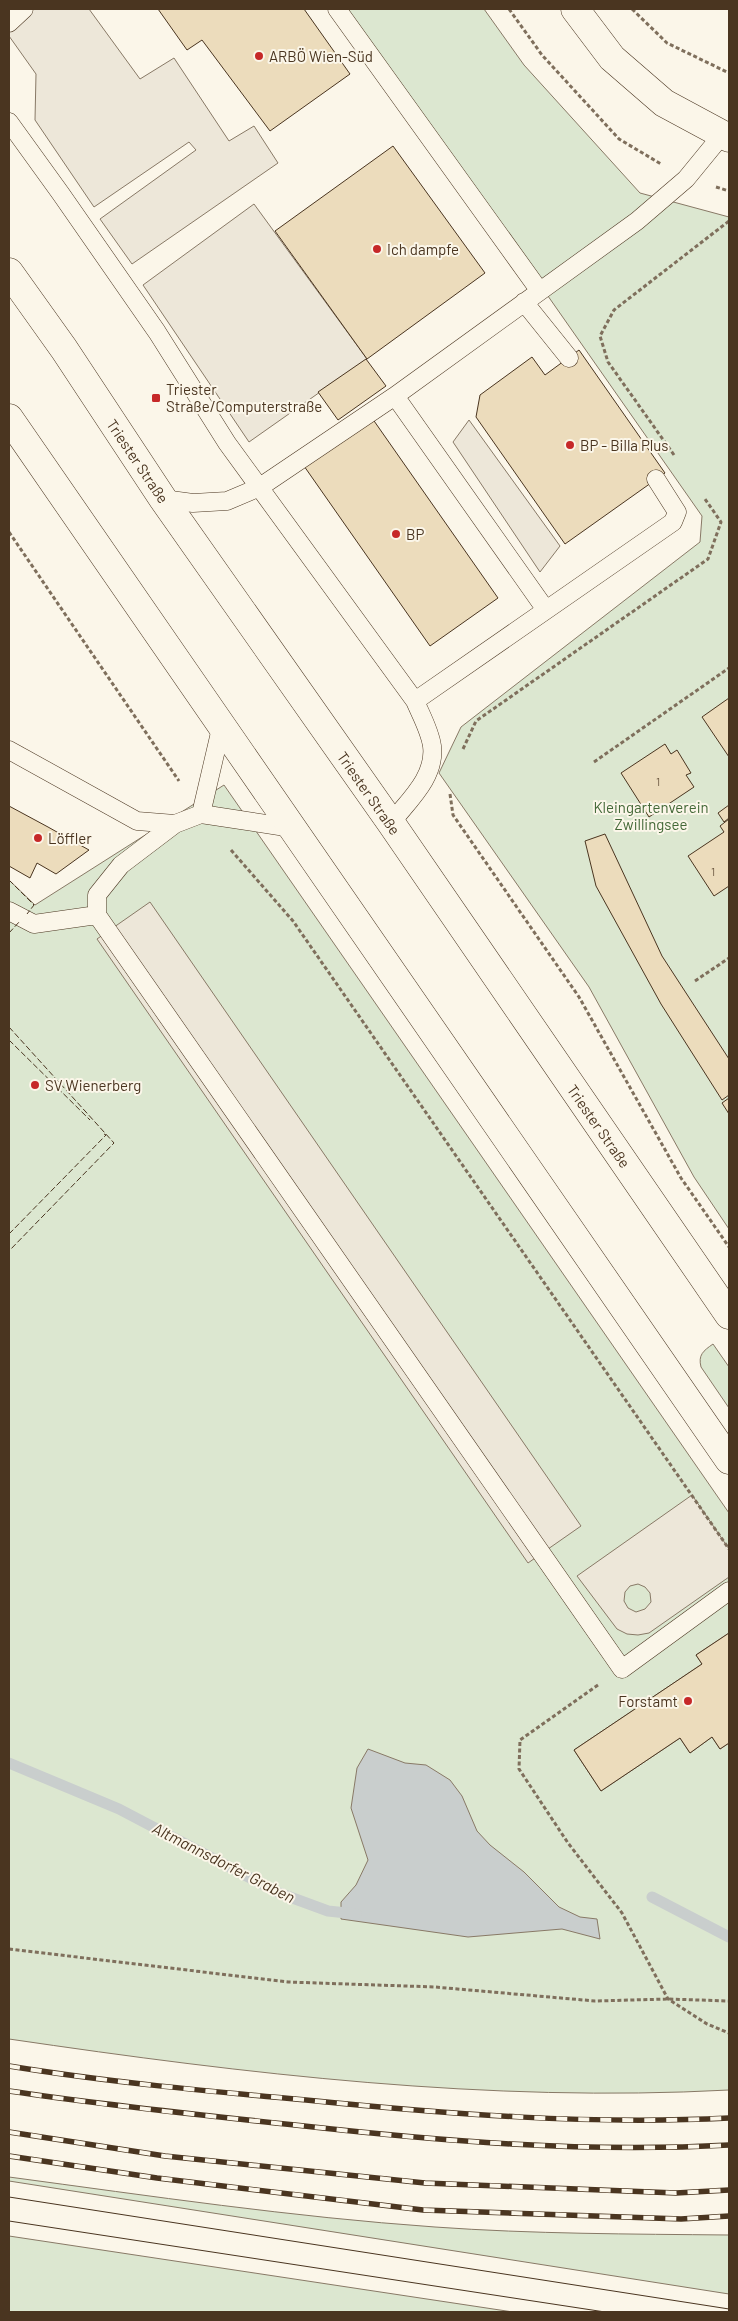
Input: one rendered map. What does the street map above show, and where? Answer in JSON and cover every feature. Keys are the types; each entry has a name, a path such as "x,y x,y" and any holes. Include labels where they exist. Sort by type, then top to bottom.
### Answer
{"main road":[{"path":"575,9 612,58 664,104 725,137"},
{"name":"Triester Straße","path":"9,272 64,349 163,499 391,823 729,1314"},
{"path":"9,418 729,1460"}],"lane":[{"path":"9,23 24,9"},
{"path":"337,9 539,290"},
{"path":"9,122 157,332 227,443 415,701 432,744 432,760 424,781 391,823"},
{"path":"163,499 193,503 227,501 260,487 395,396 539,290 637,221 686,179 725,137"},
{"path":"524,302 568,358"},
{"path":"395,396 546,610"},
{"path":"415,701 672,522 677,512 656,479"},
{"path":"201,814 222,724"},
{"path":"9,750 137,821 175,824"},
{"path":"292,828 201,814 175,824 122,865 97,895 97,916 622,1669 729,1591"},
{"path":"9,911 34,924 97,916"}],"path":[{"path":"509,9 542,55 619,139 686,179 729,191"},
{"path":"632,9 667,43 729,73"},
{"path":"676,458 608,362 600,336 614,310 729,221"},
{"path":"460,756 476,721 708,559 721,522 704,498"},
{"path":"9,532 201,814 293,921 553,1299 729,1549"},
{"path":"594,762 729,668"},
{"path":"449,790 453,815 579,996 681,1178 729,1247"},
{"path":"695,981 729,958"},
{"path":"622,1669 520,1740 519,1769 568,1843 622,1913 668,1999 707,2024 729,2033"},
{"path":"9,1949 288,1982 435,1987 595,2001 668,1999 729,2002"}],"green space":[{"name":"Kleingartenverein Zwillingsee","path":"347,9 484,9 524,65 640,193 729,217 729,1229 694,1177 589,987 439,773 461,727 700,542 702,516"},
{"path":"224,785 729,1513 729,1633 696,1655 702,1664 574,1750 601,1791 680,1738 690,1753 712,1737 720,1749 729,1743 729,2090 639,2093 548,2092 368,2083 188,2064 9,2039 9,880 35,905"},
{"path":"713,1344 729,1367 729,1408 701,1367 700,1359 702,1354"},
{"path":"9,2177 222,2205 381,2223 508,2231 729,2235 729,2294 9,2181"},
{"path":"9,2236 513,2312 9,2312"}],"shaded area":[{"path":"24,9 89,9 140,79 174,58 229,141 254,126 278,163 132,264 100,219 196,150 189,142 94,207 35,120 36,74 9,36 9,23"},
{"path":"254,204 367,359 249,442 143,285"},
{"path":"469,420 560,546 540,572 453,442"},
{"path":"150,902 581,1526 528,1563 97,939"},
{"path":"692,1495 729,1549 729,1577 649,1633 638,1635 627,1634 617,1629 577,1576","holes":["638,1584 645,1587 650,1593 651,1602 645,1609 636,1612 628,1608 624,1601 625,1592 630,1586"]},
{"path":"368,1749 405,1763 426,1765 450,1780 462,1796 477,1831 490,1845 524,1872 559,1907 580,1917 597,1919 600,1939 562,1929 468,1937 341,1919 341,1902 356,1885 368,1860 351,1808 357,1768"}],"building":[{"path":"158,9 304,9 350,74 270,131 202,40 187,50"},
{"name":"Ich dampfe","path":"393,146 485,273 367,359 275,231"},
{"name":"BP - Billa Plus","path":"579,350 665,473 565,544 476,417 480,395 532,357 545,375"},
{"path":"366,359 386,386 338,420 318,392"},
{"path":"372,418 498,598 430,646 304,466"},
{"path":"729,698 729,757 702,717"},
{"path":"665,744 671,754 677,750 691,773 686,775 694,787 649,817 621,773"},
{"path":"729,805 729,818 724,822 718,813"},
{"name":"Löffler","path":"9,806 89,850 56,874 37,863 30,878 9,866"},
{"path":"729,819 729,886 714,896 688,856 724,832 720,826"},
{"path":"605,834 662,956 729,1059 729,1095 722,1100 661,1004 596,886 585,841"},
{"path":"729,1098 729,1114 722,1103"},
{"name":"Forstamt","path":"729,1633 729,1743 720,1749 712,1737 690,1753 680,1738 601,1791 574,1750 702,1664 696,1655"}],"waterway":[{"name":"Altmannsdorfer Graben","path":"9,1763 119,1809 279,1893 328,1911 356,1914"},
{"name":"Altmannsdorfer Graben","path":"652,1897 729,1937"}],"tram line":[{"path":"9,2197 729,2309"},
{"path":"9,2221 605,2312"}],"railway":[{"path":"9,2066 157,2086 464,2114 624,2120 729,2118"},
{"path":"9,2091 187,2114 403,2136 512,2144 621,2148 729,2145"},
{"path":"9,2132 165,2156 425,2183 676,2193 729,2190"},
{"path":"9,2156 157,2178 423,2210 681,2219 729,2216"}],"fence":[{"path":"9,880 34,905 27,914"},
{"path":"9,933 20,921"},
{"path":"9,1027 114,1143 9,1251"},
{"path":"9,1040 90,1120"},
{"path":"9,1234 106,1135 104,1134"}],"place":[{"name":"ARBÖ Wien-Süd","path":"259,56"},
{"name":"Ich dampfe","path":"377,249"},
{"name":"Triester Straße/Computerstraße","path":"156,398"},
{"name":"BP - Billa Plus","path":"570,445"},
{"name":"BP","path":"396,534"},
{"name":"Löffler","path":"38,838"},
{"name":"SV Wienerberg","path":"35,1085"},
{"name":"Forstamt","path":"688,1701"}]}
